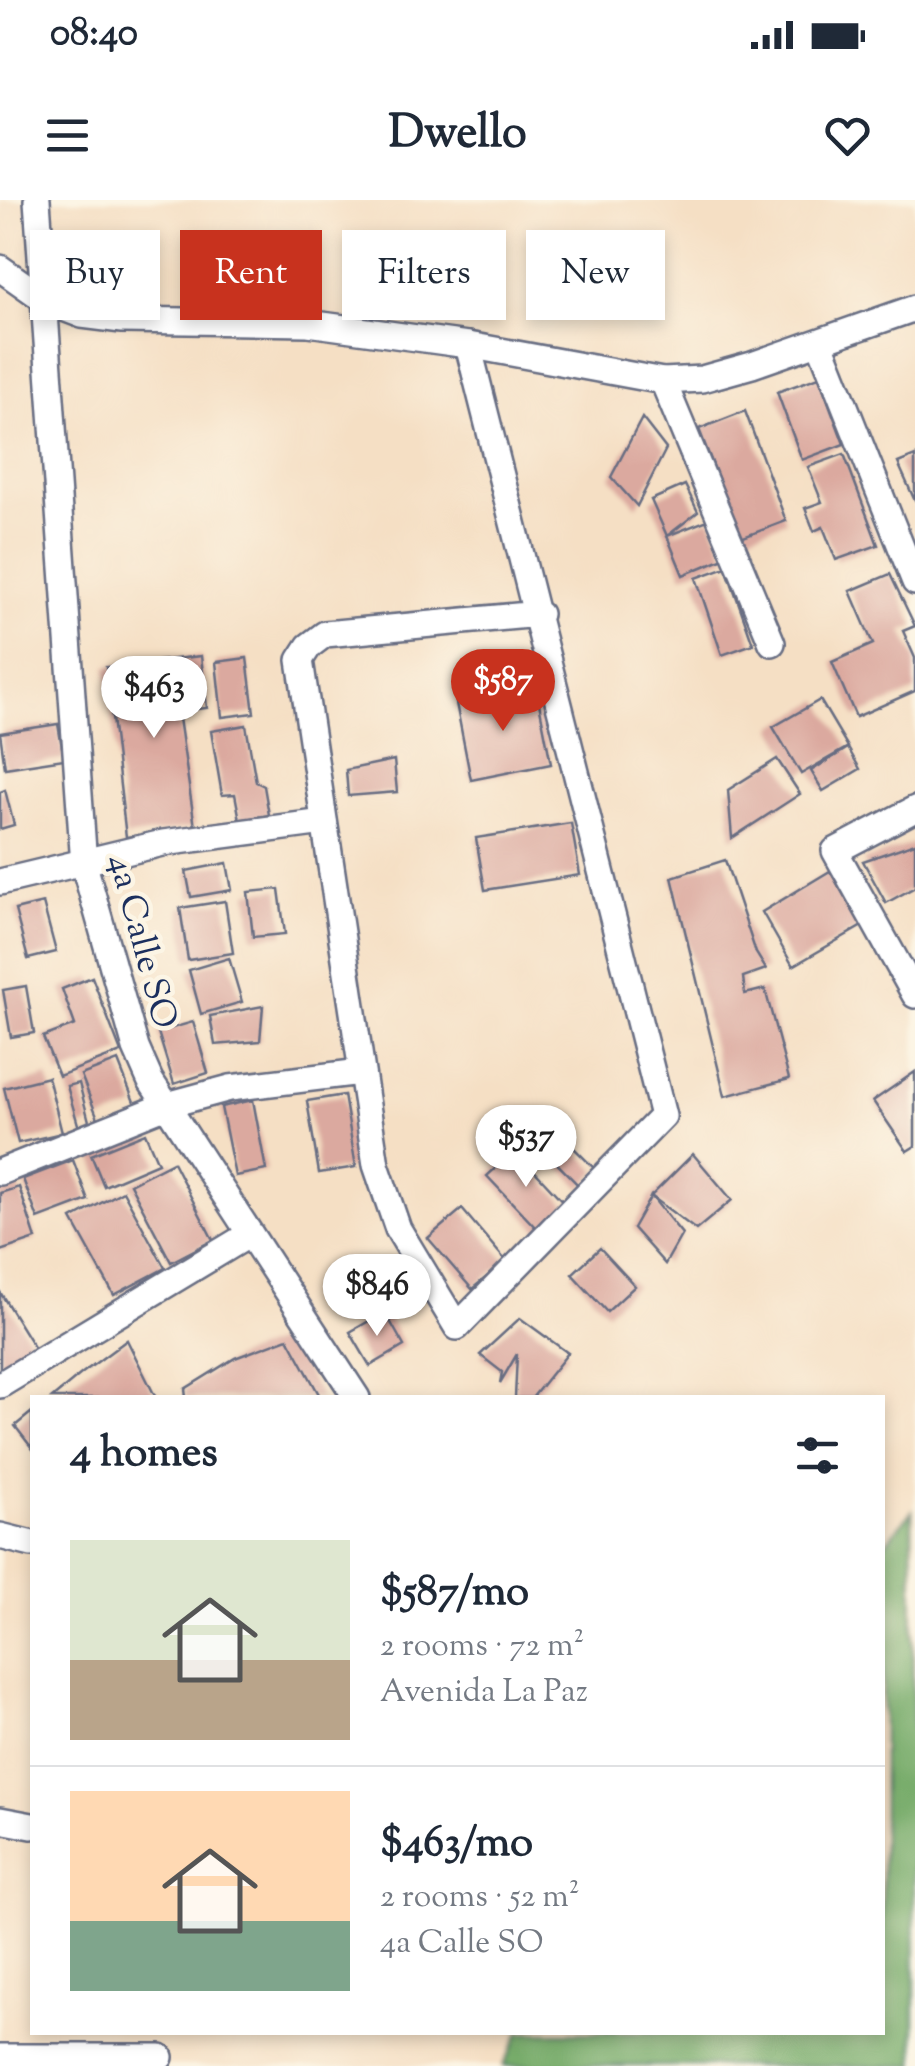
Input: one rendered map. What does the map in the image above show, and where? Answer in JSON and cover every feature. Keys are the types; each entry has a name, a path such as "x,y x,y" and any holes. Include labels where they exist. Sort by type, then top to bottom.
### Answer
{"street":[{"name":"4a Calle SO","path":"37,200 40,230"},
{"path":"0,268 30,289"},
{"path":"122,320 308,323 468,345 663,382 702,379 820,343 915,308"},
{"name":"4a Calle SO","path":"49,320 84,865 136,1048 167,1105 355,1395"},
{"path":"820,343 912,566"},
{"path":"468,345 539,614 664,1116 457,1327 398,1229 376,1166 300,660 309,646 325,634 539,614"},
{"path":"663,382 772,643"},
{"path":"915,809 835,851 915,995"},
{"path":"0,882 164,843 324,822"},
{"path":"0,1172 167,1105 230,1088 361,1072"},
{"path":"0,1384 250,1234"},
{"path":"0,1536 30,1544"},
{"path":"0,1820 30,1826"},
{"path":"0,2057 160,2052"}],"green space":[{"path":"912,1511 915,2066 503,2066 518,2035 885,2035 885,1544"}],"building":[{"path":"819,377 844,444 802,460 777,392"},
{"path":"745,411 786,521 741,538 699,429"},
{"path":"642,418 666,449 637,506 611,477"},
{"path":"844,454 878,545 836,560 823,527 814,531 805,508 822,502 808,467"},
{"path":"915,456 915,501 898,463"},
{"path":"685,485 698,512 667,536 651,500"},
{"path":"710,519 726,557 683,575 667,536"},
{"path":"726,567 753,644 722,655 696,578"},
{"path":"890,574 915,626 903,631 915,658 915,691 856,717 832,662 873,644 850,591"},
{"path":"201,656 207,708 116,718 179,718 195,827 126,837 106,667"},
{"path":"247,658 254,713 222,717 216,662"},
{"path":"536,688 551,764 471,780 456,703"},
{"path":"820,700 848,747 801,774 773,727"},
{"path":"58,724 64,759 5,768 0,733"},
{"path":"246,725 256,782 264,786 269,815 240,820 235,794 222,795 211,731"},
{"path":"848,748 860,769 823,791 811,771"},
{"path":"777,759 800,794 732,838 728,790"},
{"path":"394,760 397,792 348,796 346,770"},
{"path":"5,790 14,825 0,829 0,792"},
{"path":"571,823 580,875 485,890 476,838"},
{"path":"915,843 915,887 886,903 863,861"},
{"path":"725,860 756,953 766,969 743,977 745,994 765,989 789,1079 725,1096 672,877"},
{"path":"227,863 232,890 191,897 186,871"},
{"path":"830,871 862,926 793,966 762,912"},
{"path":"279,889 285,934 253,937 248,892"},
{"path":"225,901 233,953 188,960 180,908"},
{"path":"43,903 56,952 28,959 15,910"},
{"path":"229,958 242,1002 201,1014 189,970"},
{"path":"92,977 121,1052 59,1076 43,1037 75,1025 62,989"},
{"path":"26,986 34,1033 11,1037 3,990"},
{"path":"263,1006 260,1041 215,1045 210,1016"},
{"path":"193,1022 208,1073 174,1084 158,1032"},
{"path":"118,1061 136,1107 99,1121 81,1075"},
{"path":"915,1072 915,1146 907,1151 873,1101"},
{"path":"48,1077 62,1133 18,1143 4,1088"},
{"path":"79,1083 90,1125 79,1128 67,1086"},
{"path":"344,1095 356,1167 319,1173 307,1101"},
{"path":"253,1100 266,1170 235,1176 221,1107"},
{"path":"542,1116 597,1171 581,1188 526,1132"},
{"path":"145,1133 158,1163 104,1186 91,1155"},
{"path":"515,1150 566,1205 538,1230 487,1176"},
{"path":"693,1154 732,1200 696,1230 651,1196"},
{"path":"73,1160 88,1200 38,1219 23,1179"},
{"path":"173,1162 213,1240 171,1262 130,1184"},
{"path":"19,1187 36,1239 0,1251 0,1193"},
{"path":"123,1191 165,1268 114,1295 72,1219"},
{"path":"651,1196 682,1234 665,1264 633,1228"},
{"path":"462,1209 506,1261 472,1289 428,1238"},
{"path":"600,1248 635,1286 607,1312 572,1274"},
{"path":"0,1292 37,1352 0,1374"},
{"path":"385,1312 404,1346 370,1366 350,1332"},
{"path":"520,1318 568,1353 534,1395 515,1395 517,1354 500,1383 502,1372 480,1355"},
{"path":"288,1338 319,1395 186,1395 185,1389 235,1358"},
{"path":"127,1340 154,1395 56,1395"},
{"path":"30,1414 30,1445 15,1426"}]}
